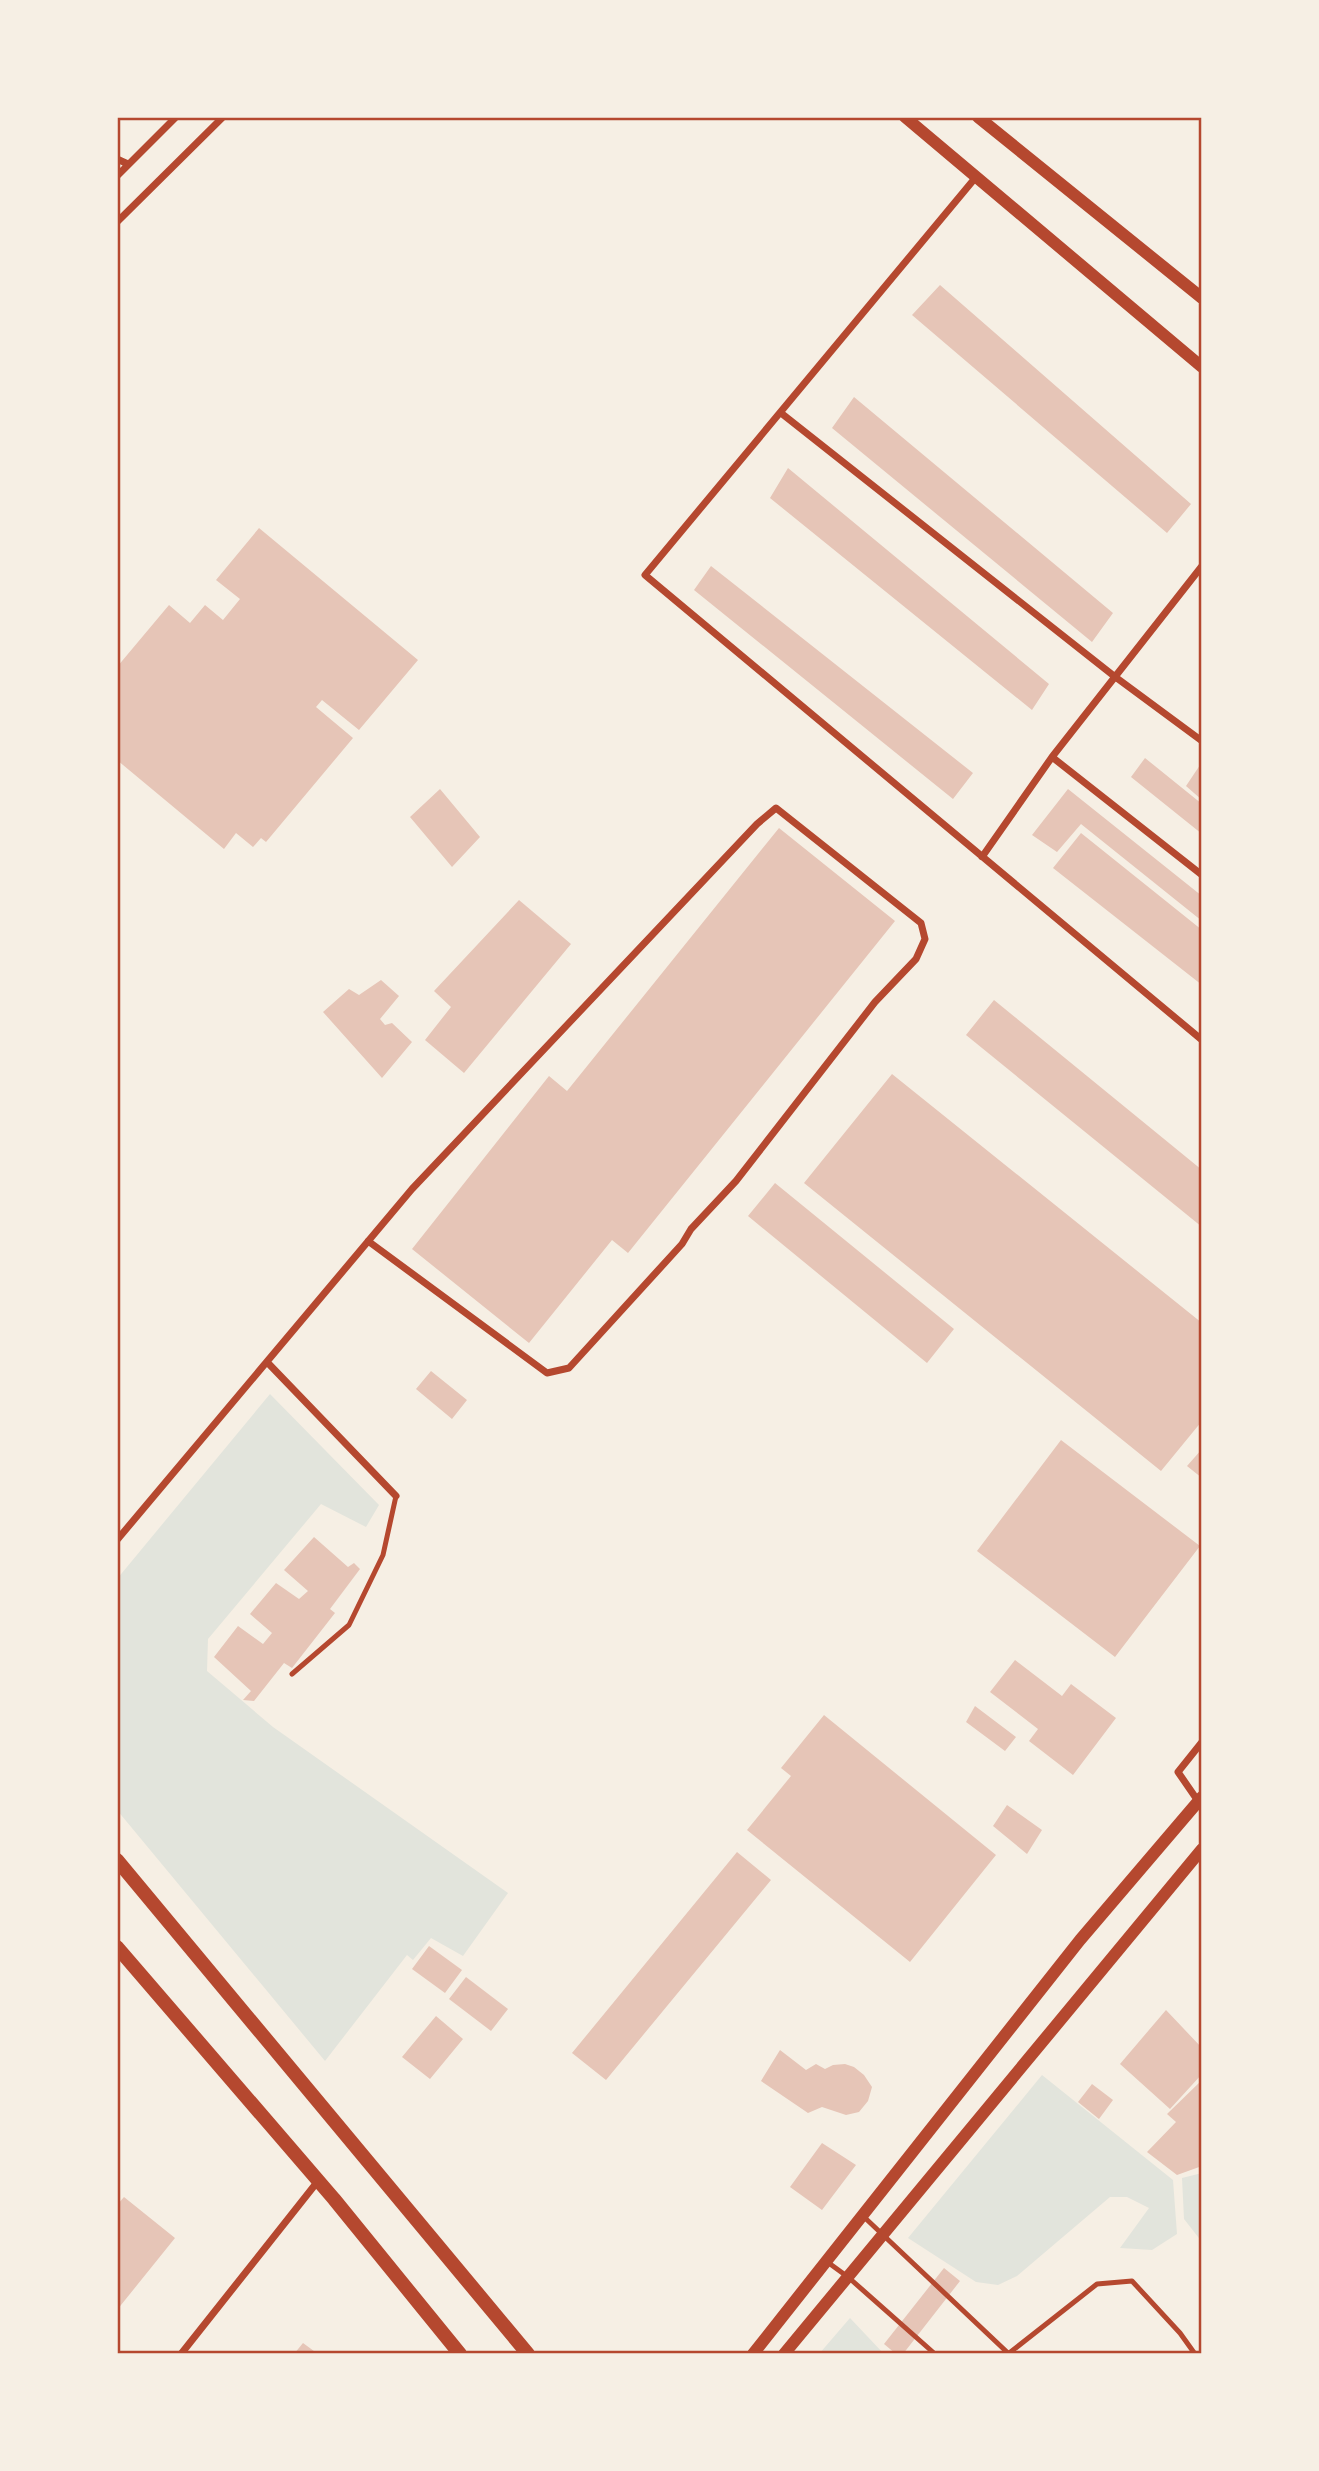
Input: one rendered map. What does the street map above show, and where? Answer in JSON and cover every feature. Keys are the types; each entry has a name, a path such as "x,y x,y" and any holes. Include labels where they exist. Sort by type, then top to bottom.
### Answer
{"main road":[{"path":"117,1860 528,2354"},
{"path":"117,1947 318,2181 460,2354"}],"street":[{"path":"117,176 176,117"},
{"path":"117,222 223,117"},
{"path":"905,117 1202,367"},
{"path":"978,117 1202,298"},
{"path":"117,159 128,164"},
{"path":"976,177 645,575 1202,1040"},
{"path":"781,413 1114,676 1202,741"},
{"path":"982,857 1052,757 1202,566"},
{"path":"1052,757 1202,875"},
{"path":"117,1540 267,1362 368,1241 412,1189 757,824 776,808 921,923 925,939 916,959 875,1002 736,1181 691,1228 682,1244 569,1368 547,1373 368,1241"},
{"path":"267,1362 396,1496"},
{"path":"754,2354 1080,1940 1200,1801 1178,1772 1202,1742"},
{"path":"784,2354 1202,1849"},
{"path":"181,2354 318,2181"}],"lane":[{"path":"292,1674 349,1625 383,1555 396,1496"},
{"path":"862,2216 1009,2354 1097,2284 1132,2281 1180,2333 1195,2354"},
{"path":"826,2261 848,2277 935,2354"}],"shaded area":[{"path":"270,1394 379,1505 366,1527 321,1504 208,1639 207,1671 273,1727 508,1893 463,1956 431,1938 413,1960 407,1955 325,2061 117,1810 117,1579"},
{"path":"1042,2075 1173,2180 1177,2234 1152,2250 1120,2248 1149,2208 1127,2197 1110,2197 1017,2276 998,2285 976,2282 908,2238"},
{"path":"1202,2173 1202,2242 1184,2219 1182,2178"},
{"path":"850,2318 884,2354 819,2354"}],"building":[{"path":"940,285 1191,504 1167,533 912,315"},
{"path":"854,397 1113,613 1092,642 832,428"},
{"path":"788,468 1049,684 1032,710 770,498"},
{"path":"259,528 418,660 359,730 322,700 316,707 353,738 266,842 261,838 253,847 236,833 224,849 117,760 117,667 169,605 190,623 205,605 223,620 240,599 216,580"},
{"path":"711,566 973,773 953,799 694,590"},
{"path":"1145,758 1202,804 1202,834 1131,777"},
{"path":"1202,762 1202,800 1186,786"},
{"path":"440,789 480,837 452,867 410,817"},
{"path":"1068,789 1202,896 1202,921 1081,824 1057,852 1032,835"},
{"path":"779,828 895,921 628,1253 612,1240 529,1343 412,1249 549,1076 567,1091"},
{"path":"1081,833 1202,930 1202,985 1053,868"},
{"path":"519,900 571,944 464,1073 425,1040 451,1007 434,991"},
{"path":"381,980 399,996 380,1019 385,1025 392,1023 412,1042 382,1078 323,1012 349,989 359,995"},
{"path":"994,1000 1202,1170 1202,1227 966,1035"},
{"path":"892,1074 1202,1323 1202,1421 1161,1471 804,1183"},
{"path":"775,1183 954,1329 927,1363 748,1216"},
{"path":"431,1371 467,1400 452,1419 416,1389"},
{"path":"1061,1440 1200,1546 1115,1657 977,1551"},
{"path":"1202,1449 1202,1478 1187,1466"},
{"path":"314,1537 348,1567 354,1563 360,1569 330,1609 335,1613 292,1668 284,1663 254,1701 243,1700 251,1691 214,1657 238,1626 263,1644 272,1633 250,1614 276,1583 299,1599 308,1591 284,1570"},
{"path":"1015,1660 1062,1696 1071,1684 1116,1718 1073,1775 1029,1741 1038,1729 990,1692"},
{"path":"975,1706 1016,1737 1005,1751 966,1722"},
{"path":"824,1715 996,1855 910,1962 747,1830 791,1776 781,1768"},
{"path":"1007,1805 1042,1830 1027,1854 993,1826"},
{"path":"737,1852 771,1880 606,2080 572,2053"},
{"path":"429,1946 462,1970 445,1993 412,1969"},
{"path":"466,1977 508,2009 491,2031 449,1999"},
{"path":"1166,2010 1202,2048 1202,2074 1170,2109 1120,2064"},
{"path":"436,2016 463,2039 430,2079 402,2057"},
{"path":"780,2050 806,2070 816,2064 825,2069 845,2064 854,2067 872,2087 868,2101 859,2112 846,2115 822,2107 808,2113 761,2081"},
{"path":"1202,2080 1202,2166 1177,2175 1147,2152 1176,2122 1167,2114"},
{"path":"1092,2084 1113,2100 1099,2119 1078,2102"},
{"path":"822,2143 856,2165 822,2210 790,2187"},
{"path":"124,2197 175,2238 117,2310 117,2205"},
{"path":"944,2268 960,2281 903,2354 896,2354 884,2344"},
{"path":"303,2343 318,2354 294,2354"}]}
